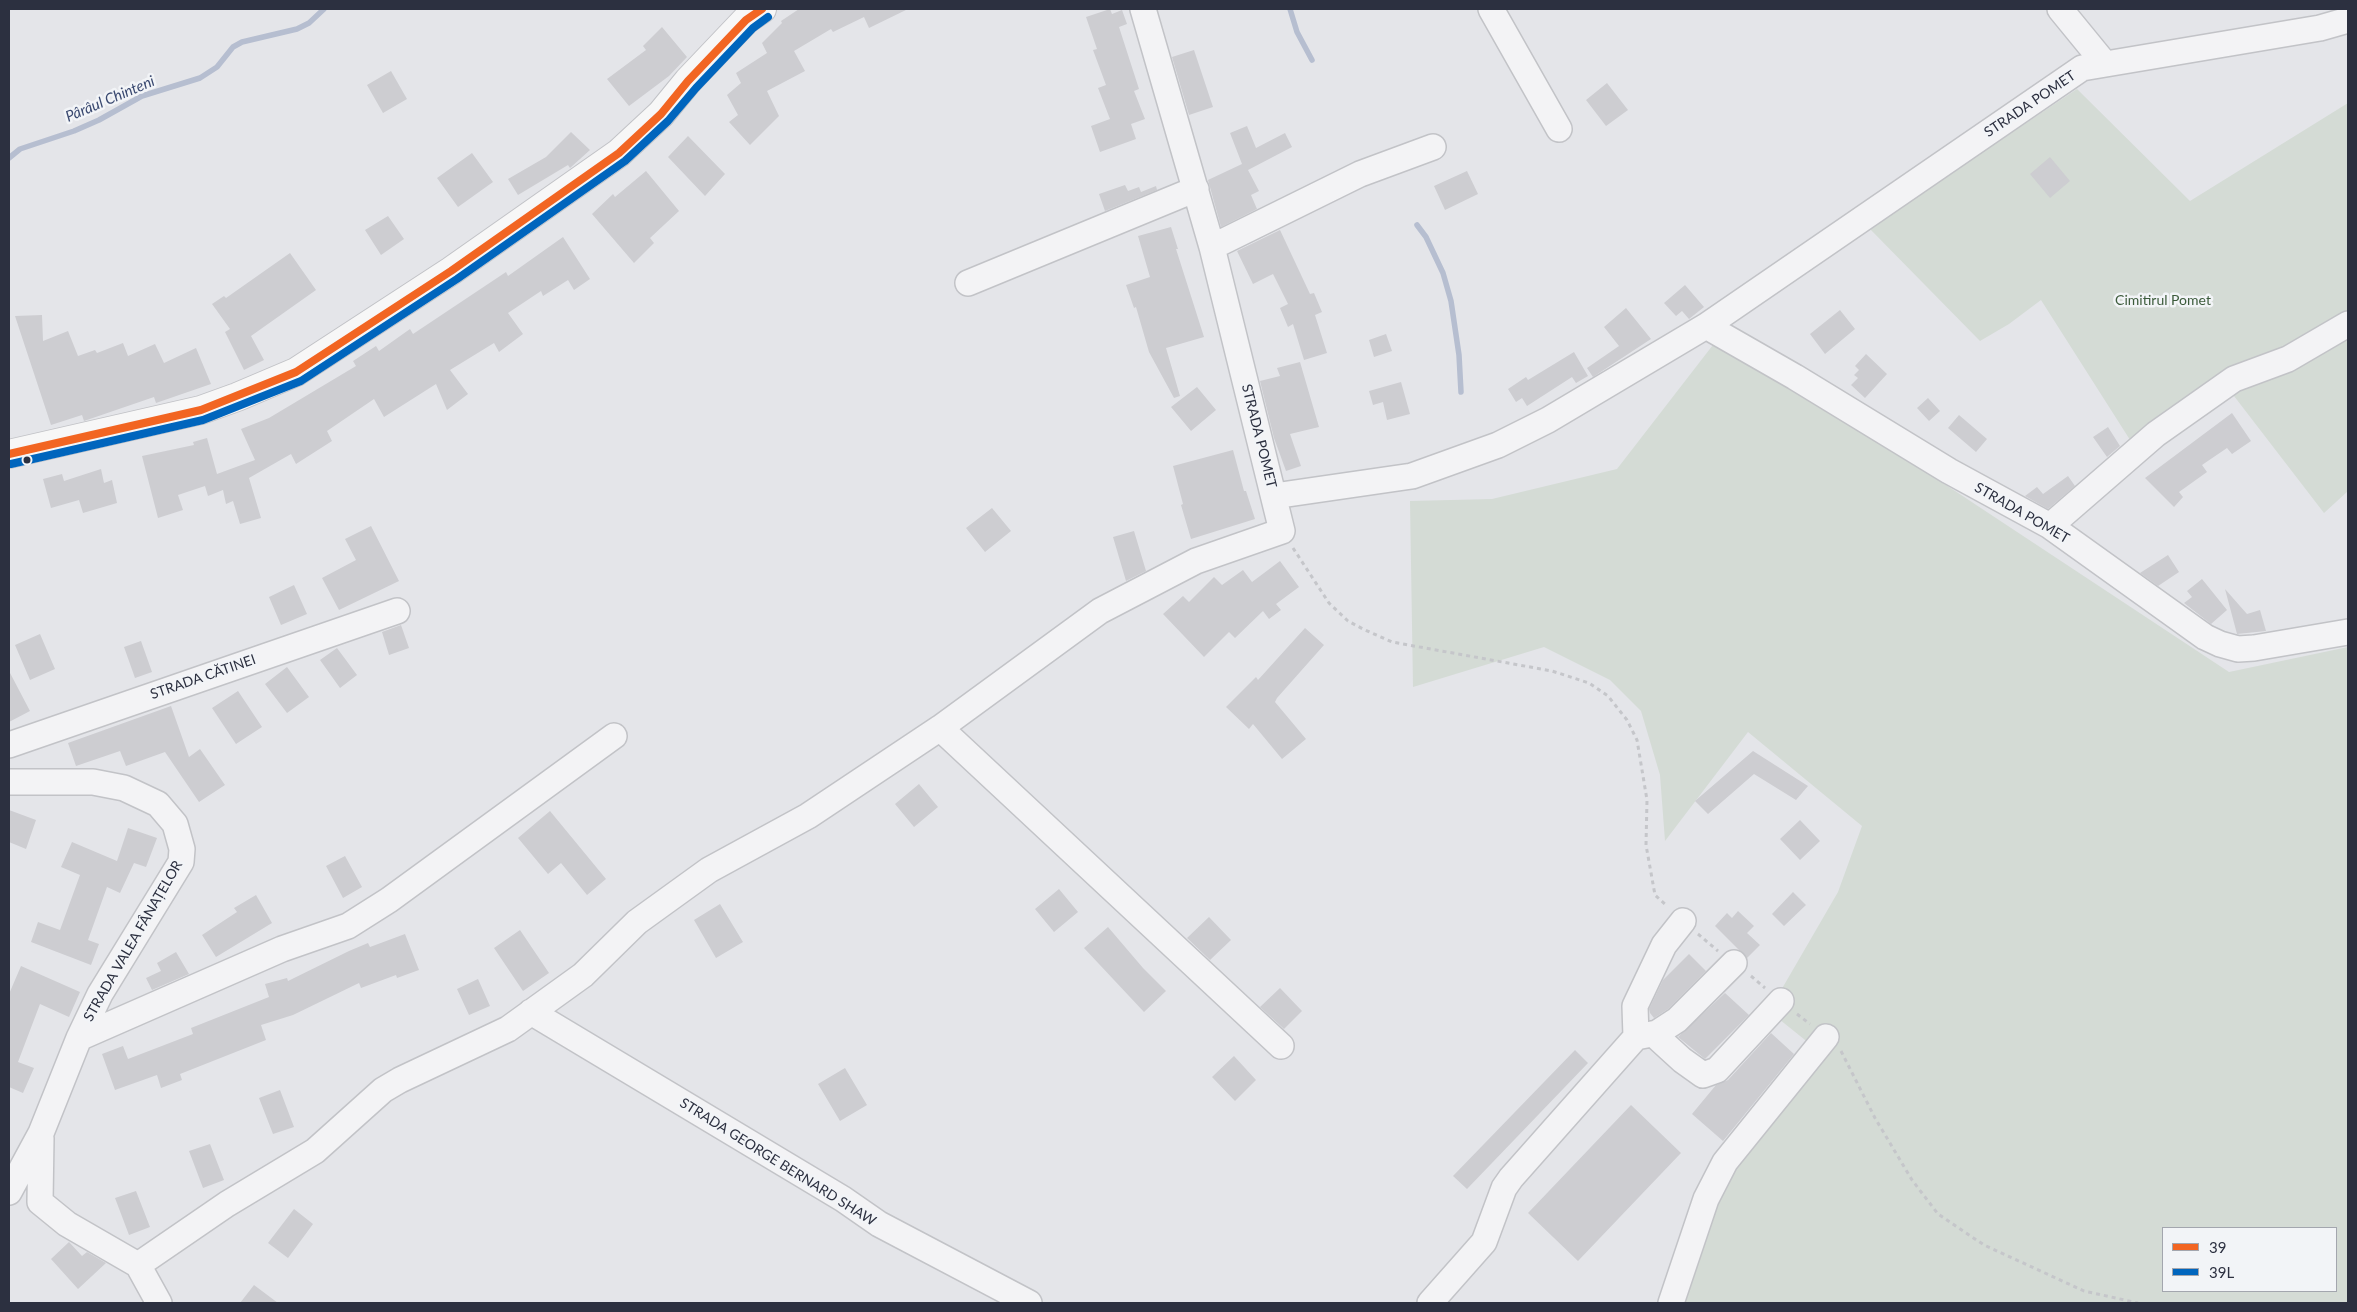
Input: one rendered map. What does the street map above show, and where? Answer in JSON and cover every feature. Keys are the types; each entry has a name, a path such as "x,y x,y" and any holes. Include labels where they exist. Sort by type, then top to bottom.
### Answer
{"main road":[{"path":"9,454 201,410 237,398 296,372 451,271 619,153 661,114 688,81 746,20 762,9"}],"street":[{"name":"STRADA POMET","path":"1143,9 1212,247 1274,496 1412,476 1498,445 1548,420 1706,326 2082,68 2320,28 2348,20"},
{"path":"1491,9 1559,129"},
{"path":"2060,9 2106,64"},
{"path":"1212,247 1360,174 1432,147"},
{"path":"968,283 1196,189"},
{"path":"2050,526 2156,434 2234,379 2288,358 2348,324"},
{"name":"STRADA POMET","path":"1706,326 1795,376 1949,471 2050,526 2205,637 2238,649 2348,632"},
{"path":"138,1265 226,1204 315,1151 340,1131 383,1090 400,1080 508,1029 583,974 637,922 709,870 808,816 940,728 1100,611 1196,561 1282,531 1274,496"},
{"name":"STRADA CĂTINEI","path":"9,744 397,611"},
{"path":"940,728 1281,1046"},
{"path":"79,1038 282,949 348,926 389,900 614,736"},
{"name":"STRADA VALEA FÂNAȚELOR","path":"9,782 93,782 124,788 158,804 175,824 181,840 181,862 100,994 79,1038 41,1133 9,1192"},
{"path":"1646,1035 1635,1006 1664,945 1683,921"},
{"path":"1430,1303 1484,1242 1504,1188 1511,1178 1646,1035 1677,1020 1734,963"},
{"path":"1646,1035 1659,1039 1682,1060 1703,1075 1717,1070 1781,1001"},
{"name":"STRADA GEORGE BERNARD SHAW","path":"531,1012 844,1199 879,1224 1029,1303"},
{"path":"1671,1303 1706,1199 1725,1162 1826,1037"},
{"path":"41,1133 40,1202 67,1224 138,1265 159,1303"}],"green space":[{"name":"Cimitirul Pomet","path":"2077,89 2190,201 2348,103 2348,491 2324,513 2224,383 2132,443 2041,300 2009,324 1980,341 1869,228"},
{"path":"1716,341 1946,485 2229,672 2348,647 2348,1303 1661,1303 1714,1168 1815,1048 1769,1011 1838,892 1862,826 1748,732 1665,841 1660,775 1641,711 1610,680 1544,647 1413,687 1410,501 1492,499 1617,469"}],"building":[{"path":"799,9 908,9 869,28 864,17 833,32 831,29 794,51 805,71 767,91 779,116 750,145 729,122 738,115 727,95 741,83 736,73 767,53 762,43 782,23 781,21"},
{"path":"1110,9 1112,14 1122,10 1127,24 1119,27 1139,89 1134,91 1145,119 1131,124 1136,139 1100,152 1091,126 1110,119 1098,88 1106,85 1093,50 1097,49 1086,17"},
{"path":"662,27 687,57 669,76 629,106 607,79 646,50 643,46"},
{"path":"1194,50 1213,107 1189,115 1172,57"},
{"path":"391,71 407,99 383,113 367,85"},
{"path":"1607,83 1628,110 1606,126 1586,100"},
{"path":"1247,126 1256,148 1285,133 1292,147 1248,170 1259,191 1251,195 1257,209 1221,227 1208,180 1242,164 1230,133"},
{"path":"571,132 590,150 570,168 568,165 518,195 508,179 546,157"},
{"path":"688,136 725,174 705,196 668,157"},
{"path":"472,153 493,182 458,207 437,178"},
{"path":"2050,157 2070,181 2050,198 2030,174"},
{"path":"646,171 679,211 650,238 654,243 634,263 592,214 613,194 615,197"},
{"path":"1467,171 1478,194 1445,210 1434,186"},
{"path":"1125,185 1128,191 1139,187 1141,192 1156,186 1157,190 1105,211 1099,194"},
{"path":"388,216 404,239 381,255 365,230"},
{"path":"1171,227 1178,249 1176,249 1204,337 1166,348 1180,396 1174,398 1149,352 1136,307 1134,308 1126,285 1150,277 1138,236"},
{"path":"1280,230 1310,294 1314,293 1322,312 1315,315 1327,353 1304,360 1293,324 1288,327 1280,308 1288,304 1273,274 1253,284 1237,251"},
{"path":"563,237 590,279 574,290 568,280 543,296 541,291 508,313 523,334 499,352 494,343 450,370 468,394 447,410 436,384 384,417 374,399 327,431 332,441 296,464 291,454 249,478 261,518 240,524 233,501 226,504 223,490 208,496 205,486 178,495 183,510 158,518 142,456 194,445 193,442 207,438 217,474 255,460 241,429 269,418 356,366 353,361 376,346 379,351 410,329 413,334 506,272 508,276"},
{"path":"290,253 316,290 251,336 264,360 244,370 225,332 230,329 212,304 224,296 226,298"},
{"path":"1685,285 1704,307 1689,319 1682,311 1676,316 1664,303"},
{"path":"1626,308 1651,339 1593,377 1587,368 1619,346 1604,327"},
{"path":"1840,310 1855,329 1825,354 1810,334"},
{"path":"42,315 43,341 68,331 78,356 95,350 97,353 123,343 128,356 155,344 164,363 196,348 211,384 156,403 154,397 84,421 82,415 51,425 15,316"},
{"path":"1386,334 1392,351 1374,357 1369,340"},
{"path":"1574,352 1588,376 1576,383 1572,377 1527,406 1522,398 1516,402 1508,389 1526,377 1528,380"},
{"path":"1866,354 1887,374 1865,398 1851,385 1858,378 1854,375 1859,370 1855,366"},
{"path":"1300,362 1319,427 1290,434 1301,466 1286,471 1274,438 1260,381 1280,376 1277,368"},
{"path":"1401,382 1410,414 1387,420 1383,402 1373,405 1369,391"},
{"path":"1197,387 1216,410 1191,431 1171,407"},
{"path":"1928,398 1940,411 1929,421 1917,408"},
{"path":"2232,413 2251,441 2232,454 2227,448 2202,465 2207,472 2179,492 2183,497 2174,507 2145,478"},
{"path":"1959,415 1987,439 1976,452 1948,428"},
{"path":"2108,427 2120,446 2107,457 2093,437"},
{"path":"1233,450 1244,491 1246,491 1255,519 1191,539 1181,505 1183,504 1173,466"},
{"path":"101,469 104,483 112,480 117,503 83,513 79,500 51,508 43,479 62,474 64,481"},
{"path":"2068,476 2075,486 2048,509 2025,496 2037,487 2043,494"},
{"path":"992,508 1011,531 985,552 966,528"},
{"path":"371,526 399,581 339,610 322,578 356,560 345,539"},
{"path":"1134,531 1146,571 1126,581 1113,537"},
{"path":"2168,555 2179,572 2158,586 2140,573"},
{"path":"1280,561 1299,587 1276,604 1281,610 1269,619 1263,611 1235,638 1229,632 1204,657 1163,614 1183,596 1189,602 1214,577 1222,585 1243,570 1252,582"},
{"path":"2202,579 2227,610 2211,624 2184,603 2192,597 2187,591"},
{"path":"294,585 307,614 281,625 269,597"},
{"path":"2225,589 2247,614 2260,610 2266,631 2237,634"},
{"path":"401,625 409,648 389,655 382,632"},
{"path":"1305,628 1324,645 1275,702 1306,739 1282,759 1253,724 1249,729 1226,707 1256,677 1258,680"},
{"path":"40,634 55,669 30,680 15,645"},
{"path":"141,641 152,672 135,678 124,647"},
{"path":"337,648 357,675 340,688 320,660"},
{"path":"287,667 309,697 287,713 265,684"},
{"path":"9,671 30,711 9,722"},
{"path":"238,691 262,727 236,744 212,708"},
{"path":"171,706 189,757 200,749 225,785 199,802 165,752 126,766 120,751 76,766 68,743"},
{"path":"1753,751 1808,786 1796,800 1754,774 1708,814 1695,801"},
{"path":"919,784 938,807 914,827 895,804"},
{"path":"9,810 36,820 26,849 9,842"},
{"path":"550,811 606,879 587,895 561,863 548,874 518,838"},
{"path":"1800,820 1820,841 1800,860 1780,839"},
{"path":"128,828 157,838 146,867 134,863 120,893 107,887 88,940 99,944 91,965 31,942 38,922 60,930 80,875 61,867 72,842 117,861"},
{"path":"345,856 362,887 343,898 326,866"},
{"path":"1059,889 1078,912 1054,932 1035,909"},
{"path":"1793,892 1806,905 1784,926 1772,914"},
{"path":"256,895 272,923 216,957 202,935 237,912 234,908"},
{"path":"720,904 743,942 716,958 694,920"},
{"path":"1738,911 1754,926 1747,933 1760,945 1747,958 1715,926 1727,913 1732,918"},
{"path":"1209,917 1231,940 1210,960 1187,938"},
{"path":"1108,927 1143,968 1166,991 1144,1012 1084,948"},
{"path":"520,930 549,973 523,991 494,948"},
{"path":"405,934 419,970 397,978 396,975 361,988 359,983 293,1015 261,1025 266,1040 180,1074 182,1080 161,1088 157,1075 115,1090 102,1054 123,1046 128,1059 193,1034 191,1028 269,997 265,984 287,978 288,981 368,943 370,947"},
{"path":"176,952 189,974 152,990 146,978 161,971 157,963"},
{"path":"1689,954 1706,971 1668,1009 1654,1018 1649,1009 1663,980"},
{"path":"21,966 80,992 69,1017 40,1004 18,1062 34,1068 23,1093 9,1087 9,994"},
{"path":"478,979 490,1006 469,1015 457,989"},
{"path":"1280,988 1302,1011 1284,1029 1260,1007"},
{"path":"1725,993 1749,1015 1705,1059 1678,1037"},
{"path":"1771,1033 1794,1054 1723,1141 1692,1114 1716,1085 1728,1080"},
{"path":"1575,1050 1588,1063 1467,1189 1453,1176"},
{"path":"1234,1056 1256,1080 1235,1101 1212,1077"},
{"path":"845,1068 867,1105 840,1121 818,1084"},
{"path":"280,1090 294,1127 273,1134 259,1098"},
{"path":"1631,1105 1681,1153 1578,1261 1528,1213"},
{"path":"210,1144 224,1180 203,1188 189,1151"},
{"path":"136,1191 150,1227 129,1235 115,1198"},
{"path":"294,1209 313,1224 288,1258 268,1243"},
{"path":"69,1242 82,1256 87,1252 106,1263 78,1289 51,1259"},
{"path":"254,1285 278,1303 240,1303"}],"waterway":[{"name":"Pârâul Chinteni","path":"9,158 20,149 74,131 99,120 142,96 200,78 217,67 233,47 242,42 297,29 309,23 324,9"},
{"path":"1290,9 1297,32 1312,60"},
{"path":"1417,225 1426,237 1443,273 1451,301 1459,355 1461,392"}],"transit line":[{"name":"39","path":"9,454 201,410 296,372 451,271 619,153 661,114 688,81 746,20 762,9"},
{"name":"39L","path":"11,464 203,420 301,381 457,279 625,161 668,121 696,88 753,28 768,17"}]}
